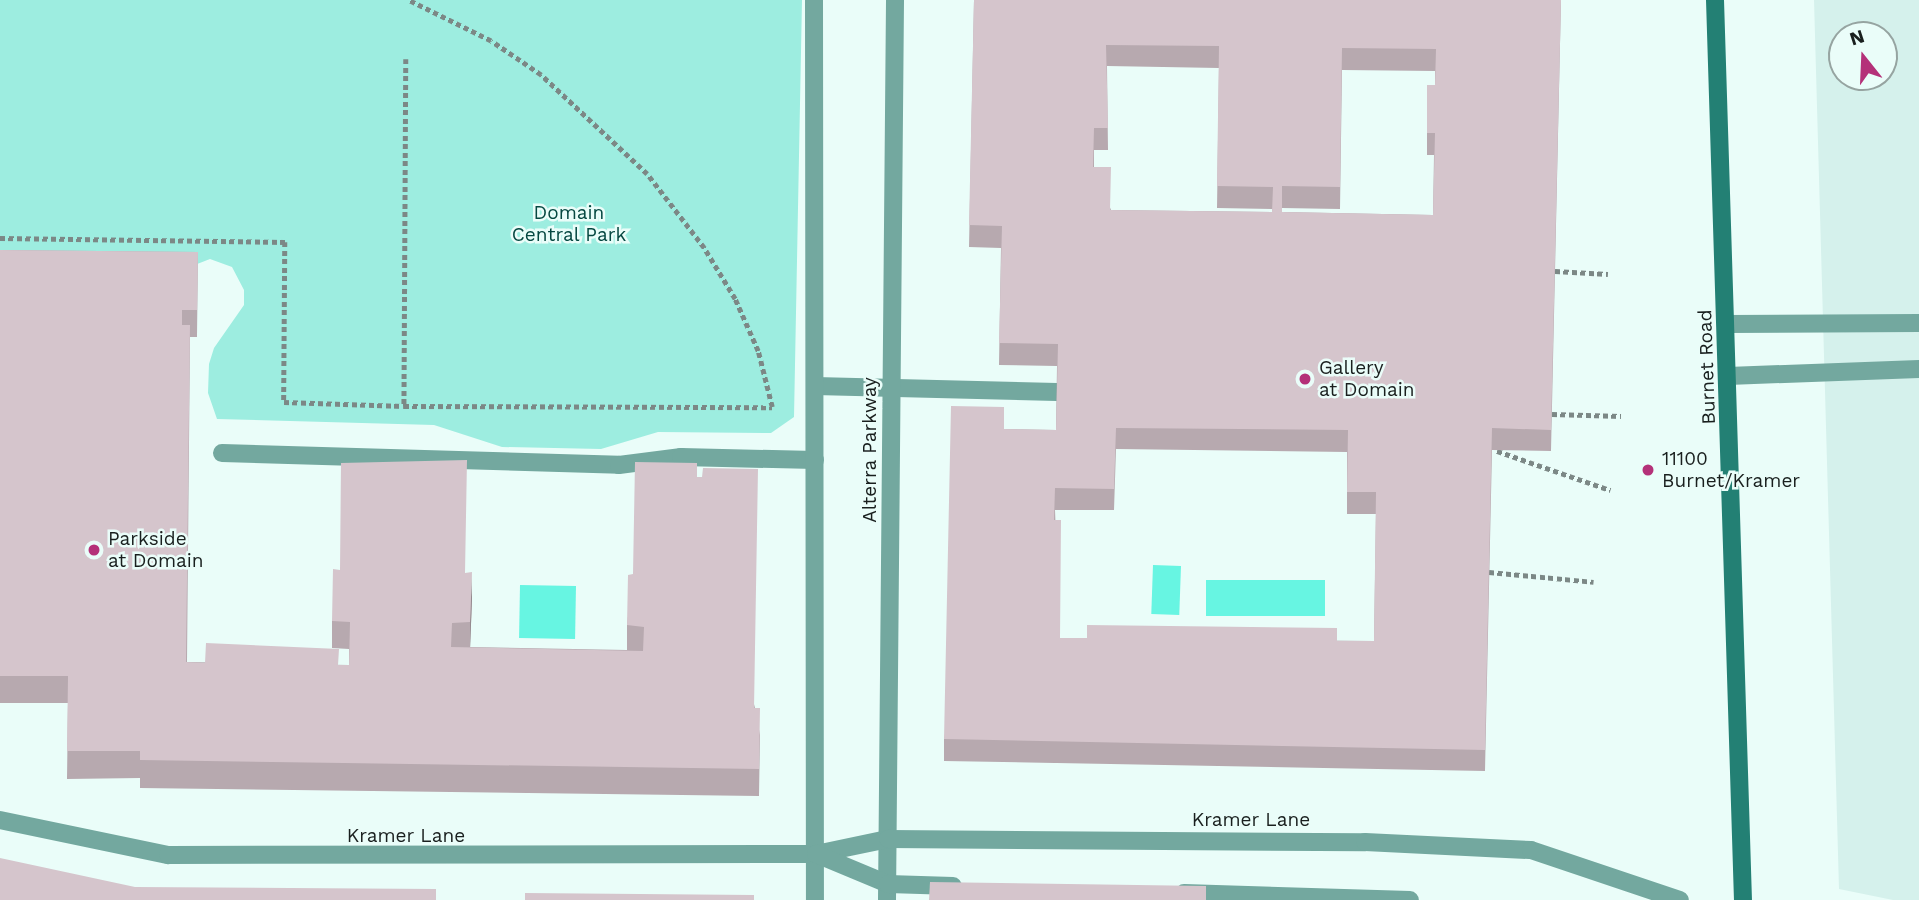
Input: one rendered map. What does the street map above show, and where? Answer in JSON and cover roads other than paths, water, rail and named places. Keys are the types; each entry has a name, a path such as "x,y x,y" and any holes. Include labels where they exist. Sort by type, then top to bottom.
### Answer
{"main road":[{"name":"Burnet Road","path":"1715,0 1743,900"}],"street":[{"path":"814,0 815,900"},
{"name":"Alterra Parkway","path":"888,892 895,0"},
{"path":"1727,324 1919,323"},
{"path":"1728,376 1919,369"},
{"path":"815,386 1057,392"},
{"path":"222,453 619,465 681,457 816,460"},
{"name":"Kramer Lane","path":"0,820 168,855 816,854 888,839 1365,842 1531,850 1680,900"},
{"name":"Kramer Lane","path":"816,854 888,892 974,886"},
{"path":"1169,892 1410,900"}],"place":[{"name":"Gallery at Domain","path":"1305,379"},
{"name":"11100 Burnet/Kramer","path":"1648,470"},
{"name":"Parkside at Domain","path":"94,550"}],"park label":[{"name":"Domain Central Park","path":"569,224"}]}
